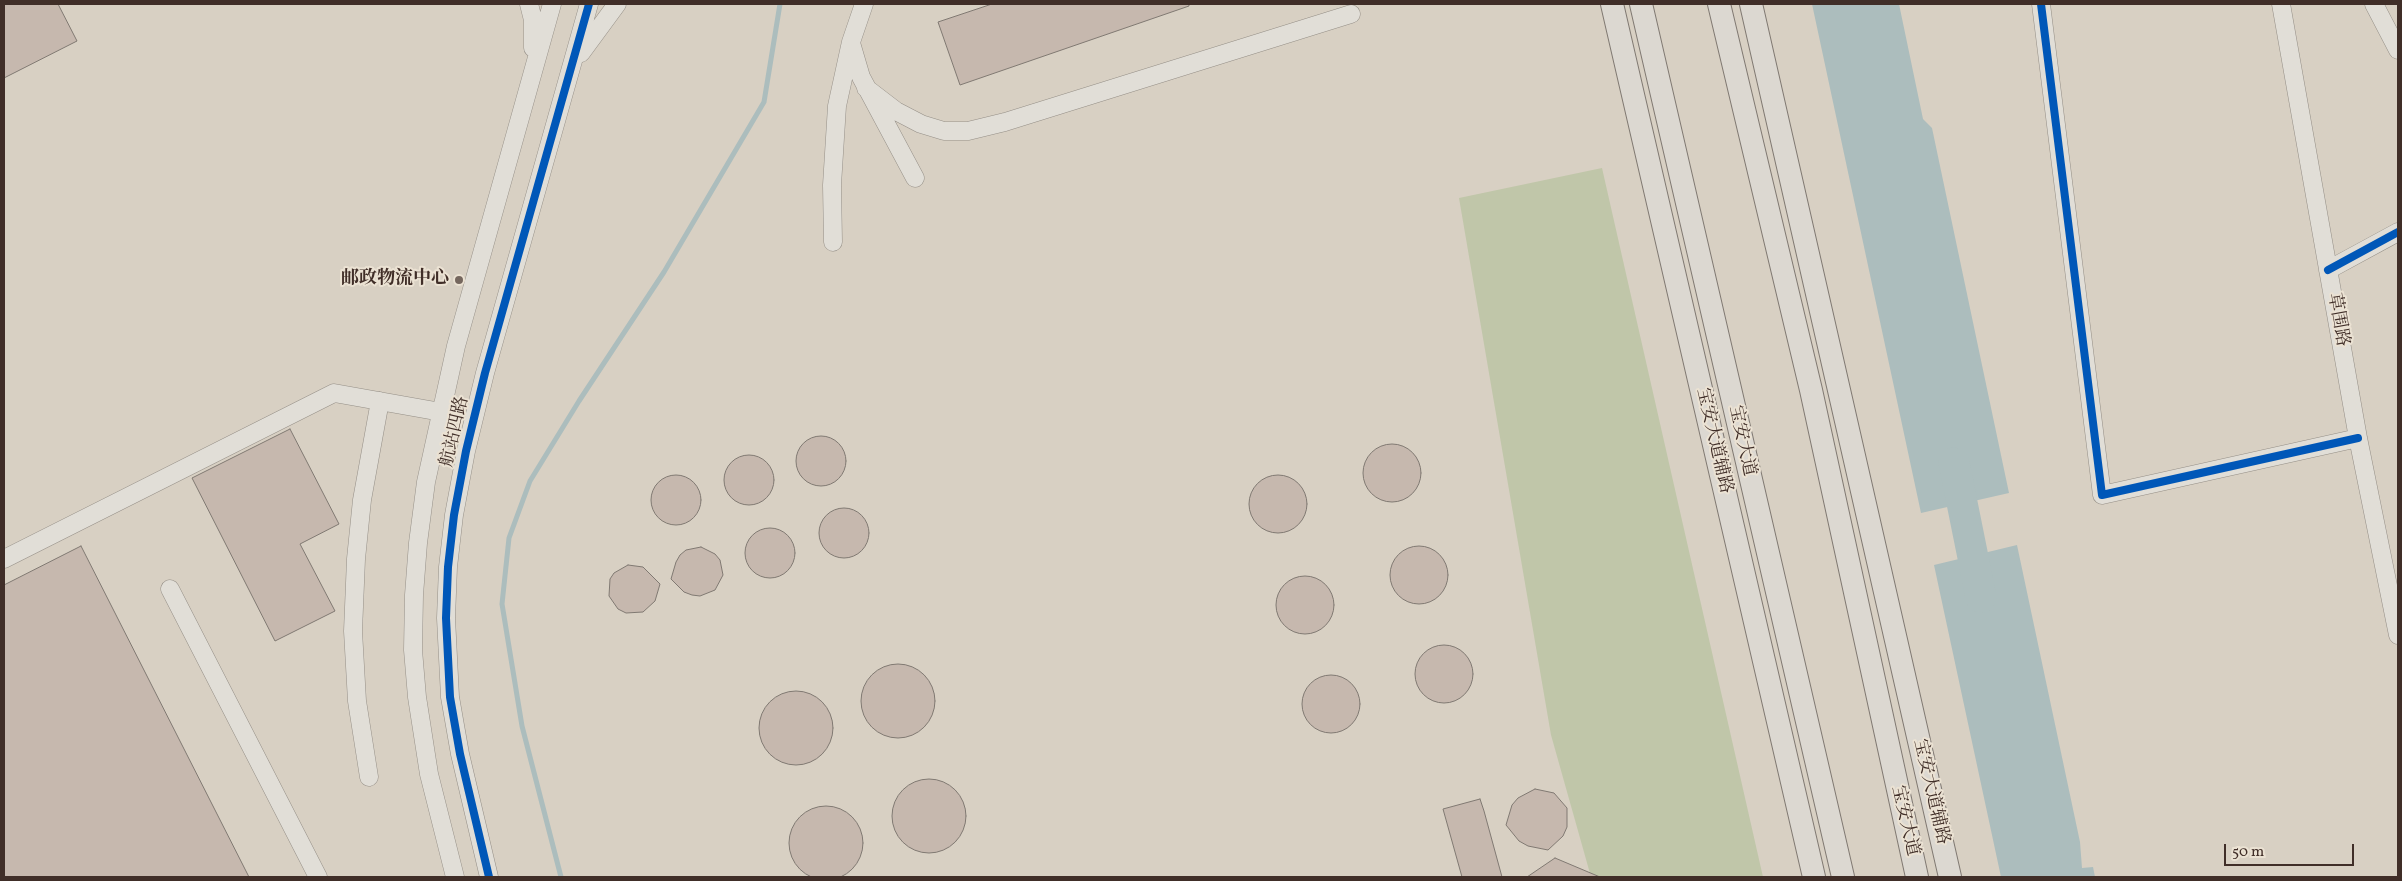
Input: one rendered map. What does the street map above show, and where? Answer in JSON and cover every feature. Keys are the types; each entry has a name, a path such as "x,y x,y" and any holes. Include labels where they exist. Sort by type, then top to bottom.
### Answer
{"main road":[{"name":"宝安大道辅路","path":"1612,4 1814,877"},
{"name":"宝安大道","path":"1641,4 1842,877"},
{"name":"宝安大道","path":"1719,4 1811,390 1917,877"},
{"path":"1738,4 1747,122"},
{"name":"宝安大道辅路","path":"1751,4 1950,877"},
{"path":"1710,430 1760,524"}],"street":[{"path":"529,4 534,41 530,82"},
{"name":"航站四路","path":"455,877 429,774 417,697 413,650 414,595 418,543 426,482 456,346 552,4"},
{"name":"航站四路","path":"489,877 460,754 450,697 446,618 448,567 454,515 466,451 485,372 589,4"},
{"path":"570,71 595,31 617,4"},
{"path":"833,242 834,133 841,84 851,42 864,4"},
{"path":"2041,4 2102,495 2358,438"},
{"name":"草围路","path":"2281,4 2358,438 2398,635"},
{"path":"2374,4 2398,50"},
{"path":"866,88 896,111 921,124 944,131 968,131 1005,122 1351,14"},
{"path":"851,42 866,88 915,178"},
{"path":"2328,270 2398,232"},
{"path":"4,559 334,393 441,412"},
{"path":"369,777 357,701 353,622 356,559 362,500 380,402"},
{"path":"170,589 318,877"}],"green space":[{"path":"1602,168 1763,877 1591,877 1551,735 1459,198"}],"shaded area":[{"path":"1812,4 1899,4 1923,119 1932,128 2009,493 1921,513"},
{"path":"2017,545 2080,842 2082,868 2093,867 2095,877 2001,877 1934,565"}],"building":[{"path":"4,4 58,4 77,41 4,78"},
{"path":"992,4 1189,4 1189,6 960,85 938,22"},
{"path":"290,429 339,524 300,544 335,611 275,641 192,478"},
{"path":"821,436 830,438 841,447 846,461 844,470 835,481 821,486 812,484 801,475 796,461 798,452 807,441"},
{"path":"1386,444 1398,444 1408,448 1417,457 1421,479 1413,494 1398,502 1386,502 1376,498 1367,489 1363,479 1363,467 1367,457 1376,448"},
{"path":"749,455 758,457 769,466 774,480 772,489 763,500 749,505 740,503 729,494 724,480 726,471 735,460"},
{"path":"676,475 685,477 696,486 701,500 699,509 690,520 676,525 667,523 656,514 651,500 653,491 662,480"},
{"path":"1272,475 1284,475 1299,483 1307,498 1307,510 1299,525 1284,533 1272,533 1257,525 1249,510 1249,498 1257,483"},
{"path":"844,508 853,510 864,519 869,533 867,542 858,553 844,558 835,556 824,547 819,533 821,524 830,513"},
{"path":"770,528 779,530 790,539 795,553 793,562 784,573 770,578 761,576 750,567 745,553 747,544 756,533"},
{"path":"81,546 249,877 4,877 4,585"},
{"path":"1413,546 1425,546 1435,550 1444,559 1448,581 1440,596 1425,604 1413,604 1403,600 1394,591 1390,581 1390,569 1394,559 1403,550"},
{"path":"701,547 715,554 720,560 723,575 715,590 700,596 684,592 671,579 680,555 686,550"},
{"path":"628,565 643,567 660,584 655,601 643,612 626,613 618,609 609,596 610,579 614,573"},
{"path":"1299,576 1311,576 1326,584 1334,599 1334,611 1326,626 1311,634 1299,634 1284,626 1276,611 1276,599 1284,584"},
{"path":"1438,645 1450,645 1465,653 1473,668 1473,680 1465,695 1450,703 1438,703 1423,695 1415,680 1415,668 1423,653"},
{"path":"898,664 919,670 929,680 935,701 929,722 919,732 898,738 877,732 867,722 861,701 867,680 877,670"},
{"path":"1325,675 1337,675 1347,679 1356,688 1360,710 1352,725 1337,733 1325,733 1315,729 1306,720 1302,710 1302,698 1306,688 1315,679"},
{"path":"796,691 817,697 827,707 833,728 827,749 817,759 796,765 775,759 765,749 759,728 765,707 775,697"},
{"path":"929,779 950,785 960,795 966,816 960,837 950,847 929,853 908,847 898,837 892,816 898,795 908,785"},
{"path":"1535,789 1554,793 1567,808 1567,827 1563,836 1548,850 1528,846 1519,841 1506,825 1512,805 1518,798"},
{"path":"1480,799 1502,877 1462,877 1443,809"},
{"path":"826,806 840,809 852,817 860,829 863,843 860,857 852,869 840,877 826,880 812,877 800,869 792,857 789,843 792,829 800,817 812,809"},
{"path":"1555,858 1600,877 1527,877"}],"waterway":[{"path":"561,877 522,726 502,604 509,538 530,481 579,401 664,272 764,102 780,4"},
{"path":"1954,463 1981,597"}],"cycle path":[{"path":"489,877 460,754 450,697 446,618 448,567 454,515 466,451 485,373 589,4"},
{"path":"2041,4 2102,495 2358,438"},
{"path":"2328,270 2398,232"}],"place":[{"name":"邮政物流中心","path":"459,280"}]}
